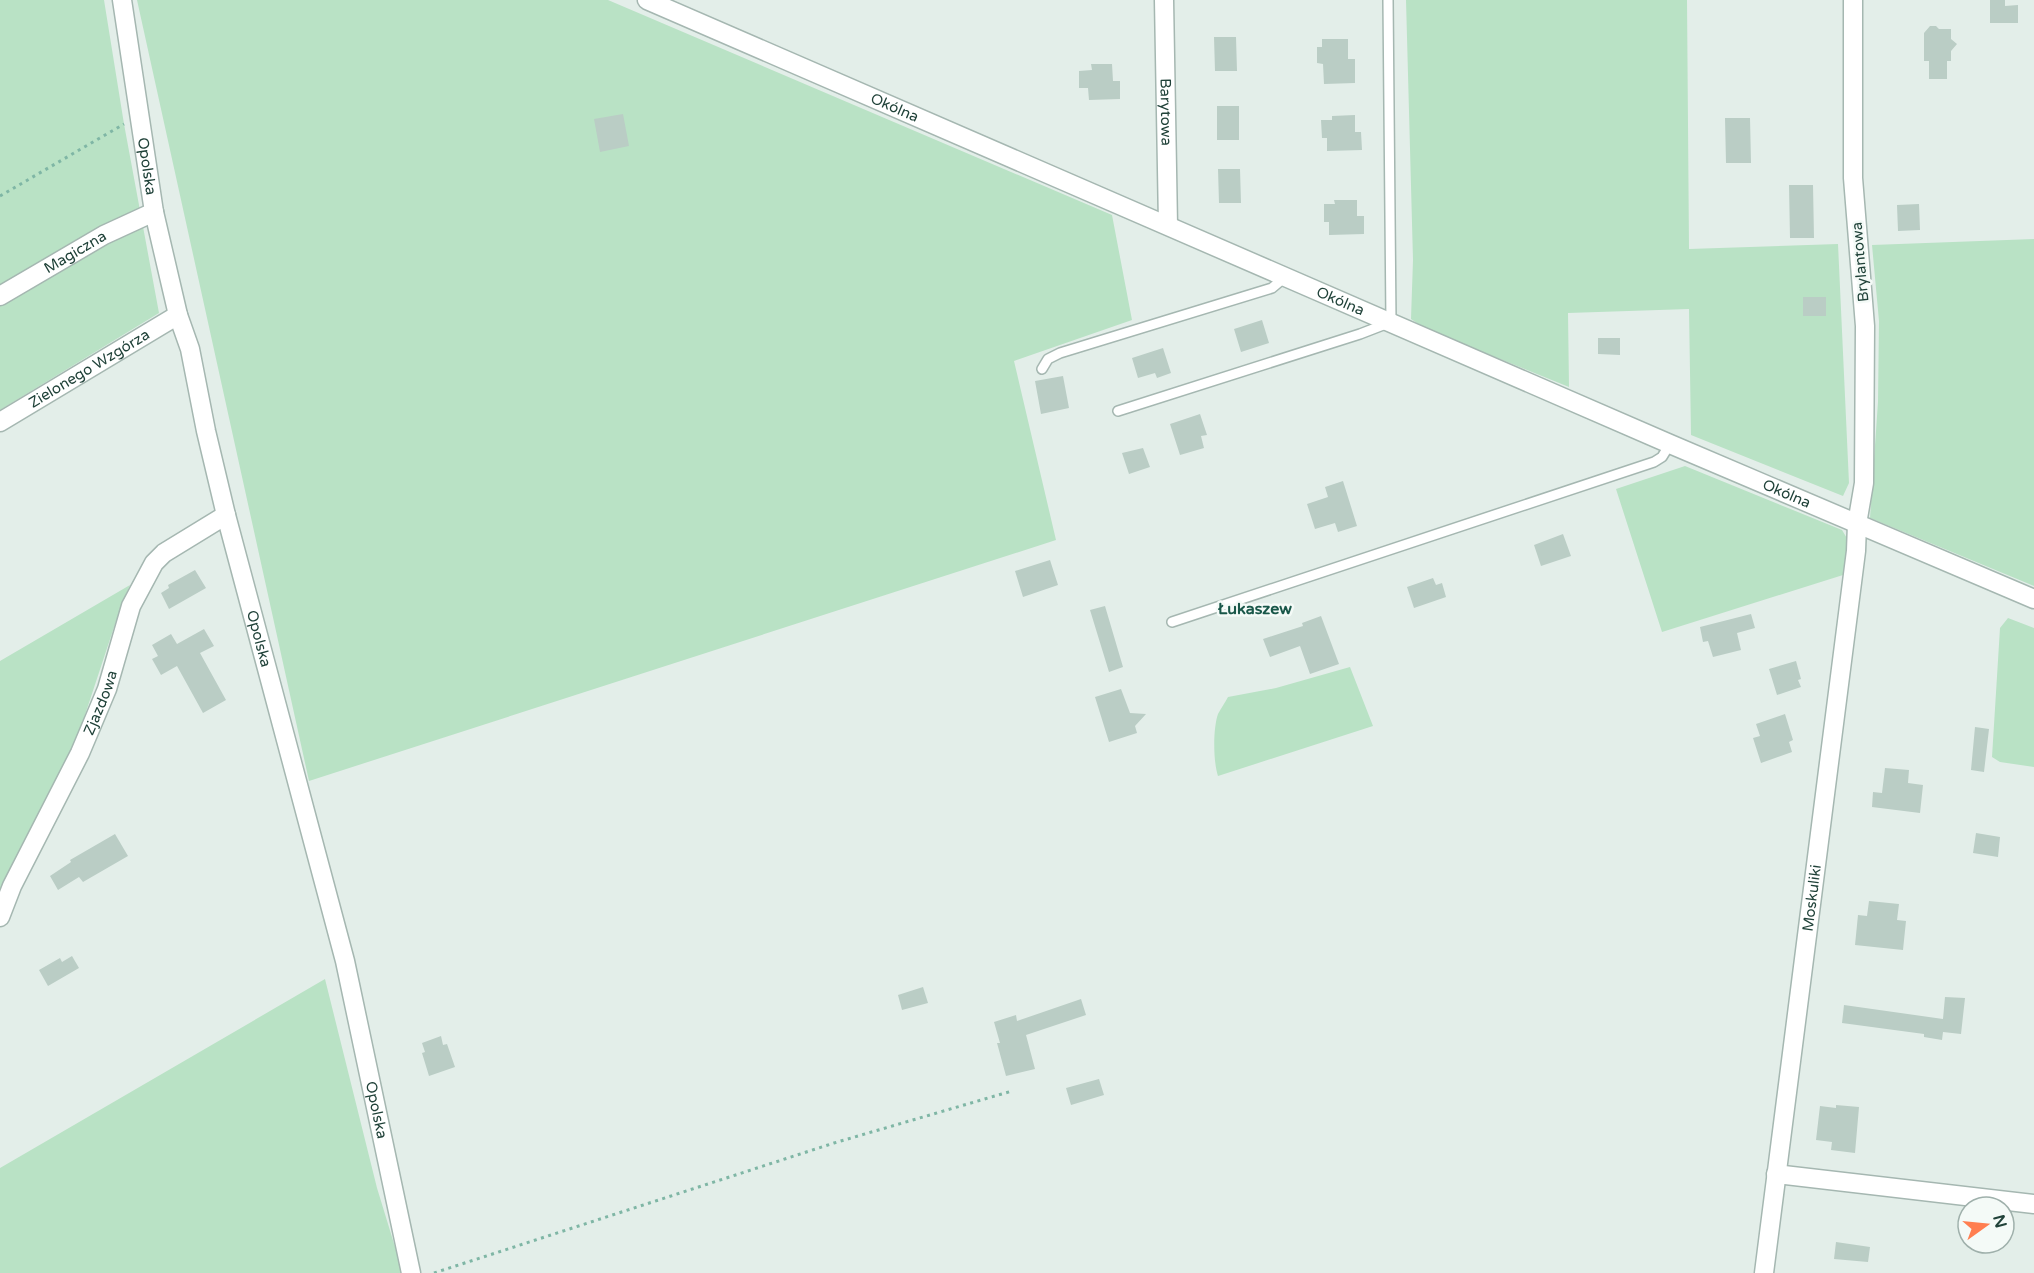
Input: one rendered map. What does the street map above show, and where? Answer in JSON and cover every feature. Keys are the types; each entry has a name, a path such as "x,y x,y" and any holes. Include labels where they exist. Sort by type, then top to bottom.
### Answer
{"street":[{"name":"Opolska","path":"122,0 154,212 178,315 190,349 226,515 345,961 411,1273"},
{"name":"Okólna","path":"647,0 1670,444 2034,599"},
{"name":"Barytowa","path":"1164,0 1168,225"},
{"name":"Brylantowa","path":"1853,0 1853,178 1865,326 1864,483 1857,524"},
{"name":"Magiczna","path":"0,296 104,235 154,212"},
{"name":"Zielonego Wzgórza","path":"0,422 178,315"},
{"name":"Zjazdowa","path":"0,917 12,886 80,753 107,689 131,606 154,563 164,553 226,515"},
{"name":"Moskuliki","path":"1764,1273 1856,551 1857,524"},
{"path":"1776,1174 2034,1204"}],"lane":[{"path":"1118,411 1360,334 1391,322 1388,0"},
{"path":"1042,369 1048,360 1060,353 1272,288 1286,276"},
{"path":"1172,622 1654,462 1662,457 1670,444"}],"path":[{"path":"0,196 124,124 140,123"},
{"path":"434,1273 834,1143 1012,1091"}],"green space":[{"path":"0,0 104,0 159,313 0,410"},
{"path":"137,0 608,0 1112,215 1132,320 1014,361 1056,540 309,781"},
{"path":"1406,0 1687,0 1689,249 1838,244 1849,483 1843,496 1691,435 1689,309 1568,313 1569,387 1426,329 1411,319 1413,260"},
{"path":"2034,239 2034,586 1870,518 1878,402 1879,321 1872,245"},
{"path":"1685,466 1842,530 1848,540 1843,575 1662,632 1616,489"},
{"path":"130,585 79,733 0,890 0,661"},
{"path":"2008,618 2034,628 2034,767 2000,762 1992,757 2000,628"},
{"path":"1350,667 1373,726 1218,776 1214,753 1215,727 1218,714 1228,697 1276,688"},
{"path":"325,979 377,1188 403,1273 0,1273 0,1168"}],"building":[{"path":"1990,0 2005,0 2005,6 2018,5 2018,23 1990,23"},
{"path":"1930,26 1951,29 1951,39 1957,44 1951,51 1951,61 1947,61 1947,79 1929,79 1929,61 1924,61 1924,33"},
{"path":"1214,37 1236,37 1237,71 1215,71"},
{"path":"1322,39 1348,39 1348,59 1355,59 1355,83 1324,84 1323,64 1317,63 1317,47 1322,47"},
{"path":"1091,64 1112,64 1113,81 1120,81 1120,99 1089,100 1088,88 1079,88 1079,71 1092,70"},
{"path":"1217,106 1239,106 1239,140 1217,140"},
{"path":"623,114 629,146 600,152 594,119"},
{"path":"1355,115 1355,132 1361,132 1362,150 1327,151 1327,138 1322,138 1321,120 1332,120 1332,116"},
{"path":"1725,118 1750,118 1751,163 1726,163"},
{"path":"1218,169 1240,169 1241,203 1219,203"},
{"path":"1789,185 1813,185 1814,238 1790,238"},
{"path":"1334,200 1357,200 1357,216 1364,216 1364,234 1329,235 1329,222 1324,222 1324,204 1335,204"},
{"path":"1919,204 1920,230 1898,231 1897,205"},
{"path":"1803,297 1826,297 1826,316 1803,316"},
{"path":"1262,320 1269,343 1241,352 1234,329"},
{"path":"1598,338 1620,338 1620,355 1598,354"},
{"path":"1163,348 1171,373 1157,378 1155,373 1138,378 1132,358"},
{"path":"1063,376 1069,408 1041,414 1035,381"},
{"path":"1200,414 1207,435 1201,436 1204,448 1180,455 1170,424"},
{"path":"1143,448 1150,467 1129,474 1122,453"},
{"path":"1343,481 1357,526 1338,532 1335,523 1315,529 1307,504 1328,497 1325,487"},
{"path":"1563,534 1571,556 1541,566 1534,545"},
{"path":"1050,560 1058,585 1023,597 1015,571"},
{"path":"195,570 206,588 169,609 161,593 169,588 168,585"},
{"path":"1433,578 1436,585 1442,583 1446,597 1414,608 1407,587"},
{"path":"1105,606 1123,667 1109,672 1090,610"},
{"path":"1751,614 1755,628 1737,633 1741,650 1713,657 1708,641 1703,642 1700,627"},
{"path":"1321,616 1339,664 1310,674 1300,646 1270,657 1263,639 1303,626 1302,623"},
{"path":"204,629 214,646 200,653 226,700 203,713 177,666 161,675 152,659 158,656 152,645 171,634 177,644"},
{"path":"1796,661 1801,687 1777,695 1769,669"},
{"path":"1121,689 1130,713 1146,714 1135,726 1137,733 1109,742 1095,697"},
{"path":"1785,714 1793,740 1789,742 1792,752 1761,763 1753,738 1760,736 1756,724"},
{"path":"1975,727 1989,729 1984,772 1971,770"},
{"path":"1885,768 1909,770 1908,783 1923,785 1920,813 1872,807 1873,792 1882,793"},
{"path":"1976,833 2000,837 1998,857 1973,853"},
{"path":"115,834 128,856 83,882 79,877 58,890 50,876 71,862 70,860"},
{"path":"1869,901 1899,904 1897,920 1906,921 1903,950 1855,945 1858,915 1867,916"},
{"path":"72,956 79,968 48,986 39,970 60,958 62,962"},
{"path":"923,987 928,1003 902,1010 898,995"},
{"path":"1945,997 1965,998 1961,1034 1943,1032 1942,1040 1924,1037 1924,1034 1842,1023 1844,1005 1943,1019"},
{"path":"1081,999 1086,1015 1026,1035 1035,1069 1006,1076 994,1022 1016,1015 1017,1021"},
{"path":"441,1036 443,1045 447,1044 455,1067 429,1076 422,1053 425,1052 422,1043"},
{"path":"1099,1079 1104,1095 1071,1105 1066,1088"},
{"path":"1836,1105 1859,1107 1855,1153 1831,1150 1832,1142 1816,1140 1820,1106 1836,1108"},
{"path":"1836,1242 1870,1247 1868,1262 1834,1259"}],"district":[{"name":"Łukaszew","path":"1255,609"}]}
